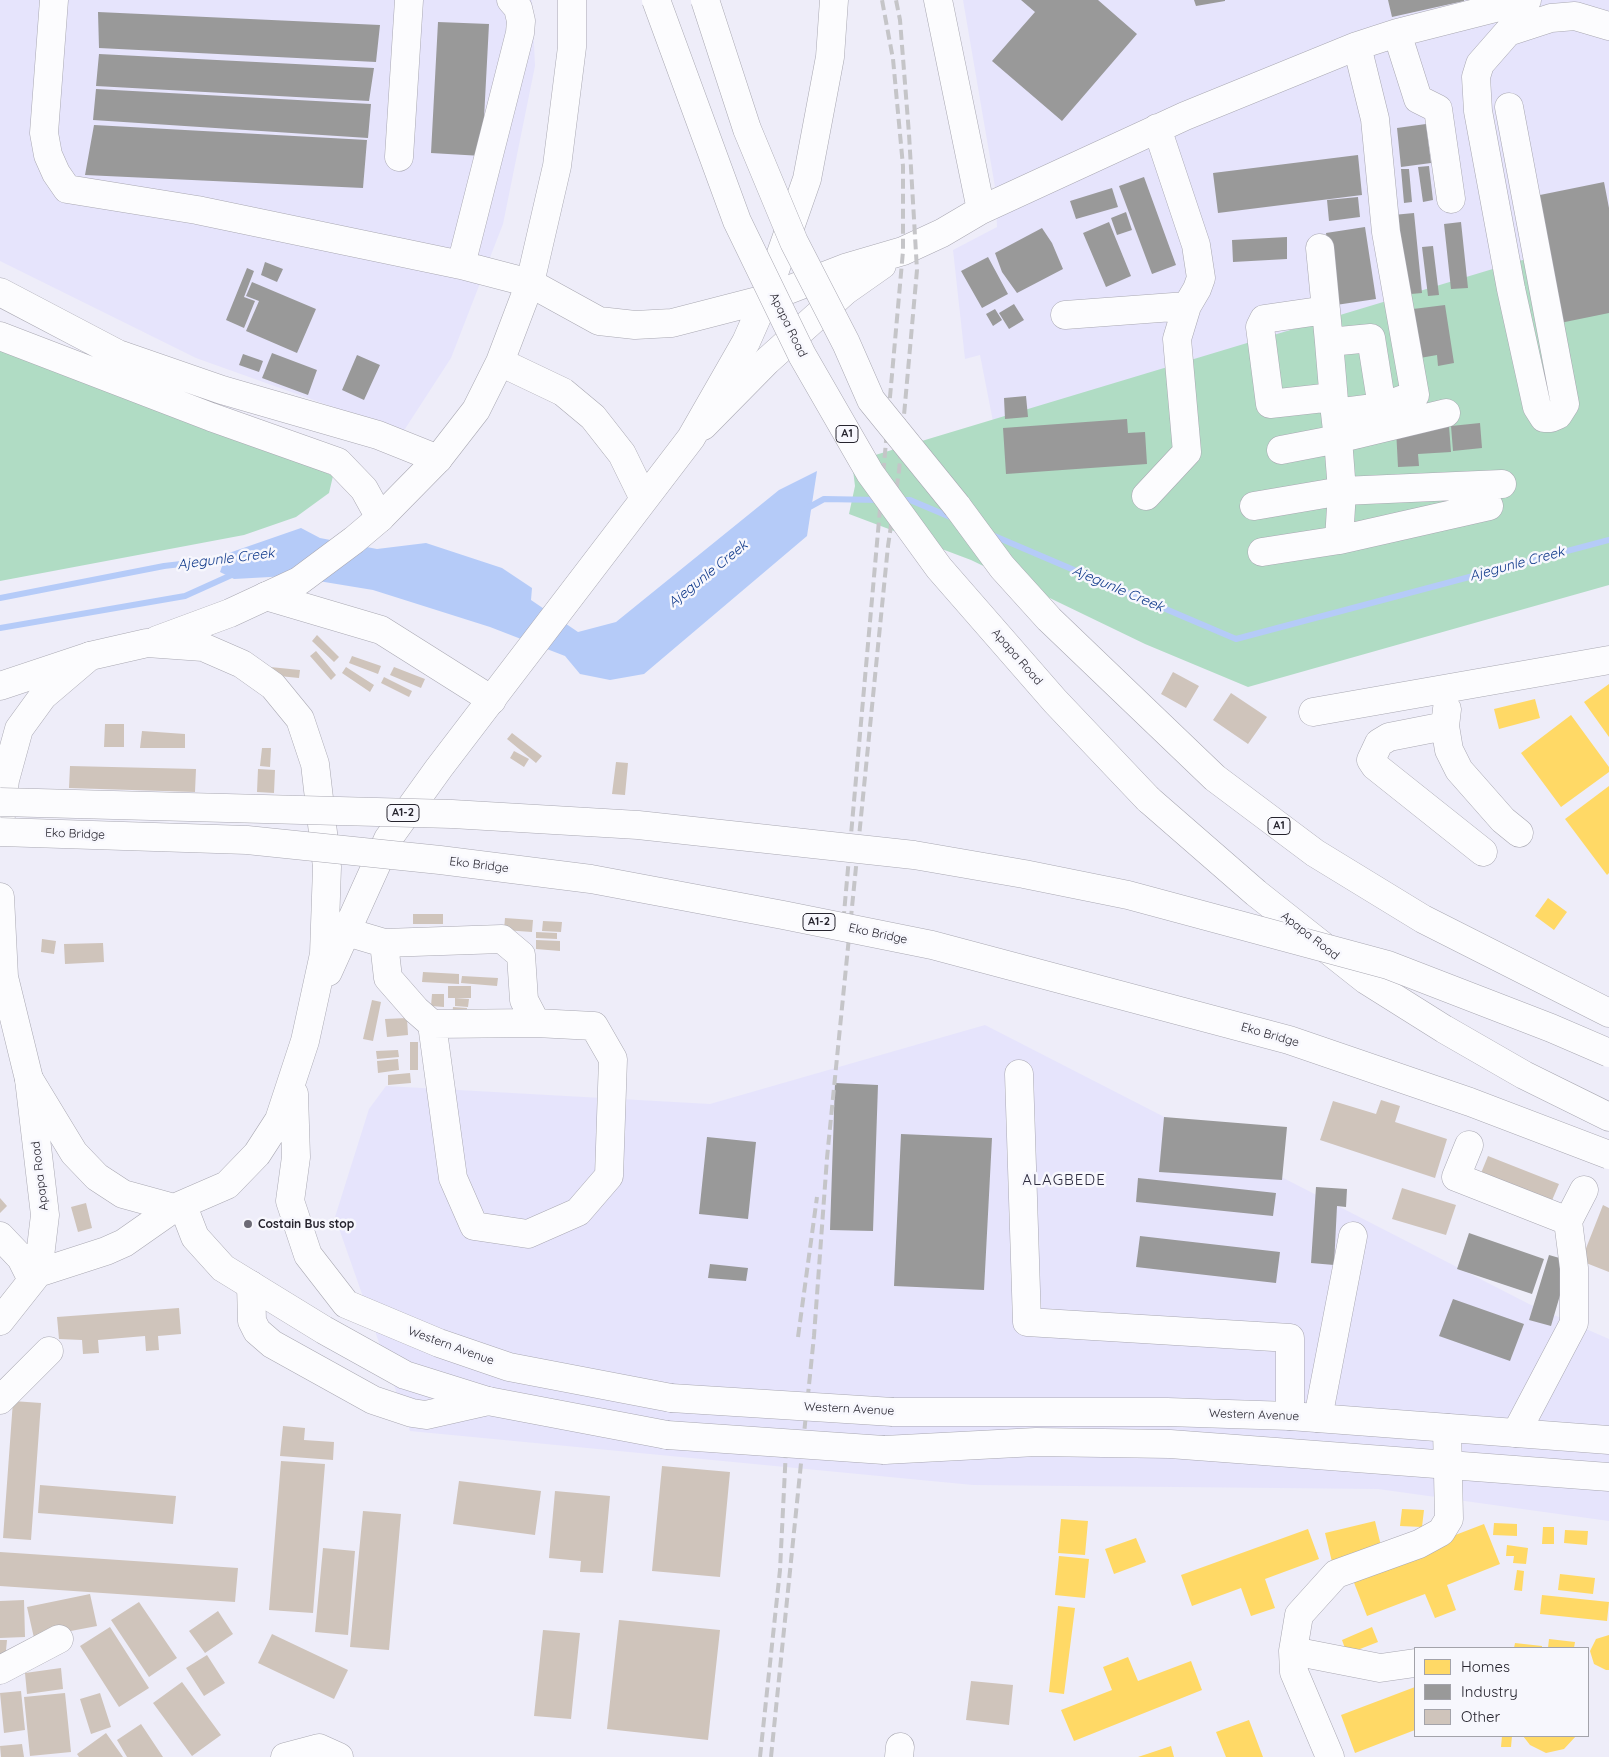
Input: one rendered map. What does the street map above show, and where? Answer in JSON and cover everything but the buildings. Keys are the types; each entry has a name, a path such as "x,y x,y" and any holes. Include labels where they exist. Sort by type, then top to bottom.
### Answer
{"main road":[{"path":"54,0 44,133 48,155 56,173 67,188 197,210 461,265 530,283 599,321 635,325 672,323 765,299 845,268 903,251 942,233 981,210 1158,128 1357,46 1397,33 1526,0"},
{"path":"399,157 408,0"},
{"path":"461,265 520,33 521,21 518,8 511,0"},
{"path":"0,686 90,656 147,644 230,613 299,581 380,518 438,459 476,410 500,362 530,283 557,166 572,47 572,0"},
{"name":"Apapa Road","path":"656,0 737,221 802,355 870,474 939,568 1055,701 1148,799 1256,893 1366,980 1444,1029 1524,1075 1609,1117"},
{"name":"A1","path":"705,0 747,129 794,242 846,343 871,400 957,506 1002,567 1049,619 1216,778 1315,853 1423,919 1609,1013"},
{"path":"691,438 746,342 765,299 807,179 830,57 834,0"},
{"path":"938,0 981,210"},
{"path":"1509,107 1565,404 1558,415 1551,418 1544,418 1537,406 1511,289 1476,93 1476,77 1480,64 1508,32 1550,9 1609,26"},
{"path":"1397,33 1418,99 1438,109 1451,199"},
{"path":"1281,450 1335,416 1382,407 1415,395 1386,232 1375,119 1357,46"},
{"path":"1146,496 1187,452 1177,339 1188,306 1201,278 1196,246 1158,128"},
{"path":"1320,248 1342,491 1339,540"},
{"path":"312,1004 347,932 388,839 691,438 767,361 838,298 903,251"},
{"path":"0,292 118,354 222,390 371,433 438,459"},
{"path":"1065,315 1188,306"},
{"path":"1326,310 1264,319 1260,327 1270,404 1335,416 1446,413"},
{"path":"0,336 211,417 267,435 338,462 364,489 380,518"},
{"path":"1329,342 1371,338 1405,338"},
{"path":"1371,338 1382,407"},
{"path":"500,362 563,392 593,417 622,454 644,499"},
{"path":"211,417 222,390"},
{"path":"1254,506 1342,491 1496,495 1339,540 1262,552"},
{"path":"266,596 381,630 492,700"},
{"path":"0,1236 34,1275 106,1251 124,1243 179,1207 227,1185 257,1154 279,1120 305,1041 324,954 327,867 315,764 300,719 273,686 242,664 203,647 147,644"},
{"path":"0,824 5,780 19,729 43,696 90,656"},
{"path":"1313,712 1609,660"},
{"path":"1450,688 1445,726 1450,750 1458,770 1503,820 1519,833"},
{"path":"1445,726 1389,737 1379,743 1371,760 1375,766 1483,852"},
{"name":"A1-2","path":"0,802 452,814 638,825 914,856 1024,874 1128,895 1388,965 1552,1028 1609,1054"},
{"name":"Eko Bridge","path":"0,832 247,840 440,860 590,879 793,917 932,945 1289,1040 1470,1102 1609,1155"},
{"path":"0,897 3,986 29,1079 74,1154 97,1177 122,1194 179,1207 195,1237 223,1268 324,1330 405,1375 488,1402 668,1435 884,1450 1036,1442 1170,1444 1609,1477"},
{"path":"347,932 384,943 502,938 521,955 524,1000 536,1023"},
{"path":"384,943 388,978 416,1010 432,1024 453,1178 474,1226 528,1234 578,1212 609,1176 613,1059 594,1026 536,1023 432,1024"},
{"path":"1019,1074 1027,1322 1290,1338 1290,1416"},
{"name":"Western Avenue","path":"294,1078 296,1157 290,1201 308,1255 346,1304 438,1343 509,1367 671,1398 893,1412 1167,1412 1290,1416 1609,1440"},
{"name":"Apapa Road","path":"0,1321 34,1275 45,1215 38,1172 29,1079"},
{"path":"1469,1145 1456,1177 1568,1221"},
{"path":"1516,1433 1574,1323 1574,1268 1568,1221 1584,1190"},
{"path":"1318,1418 1352,1236"},
{"path":"251,1285 252,1321 257,1332 272,1344 373,1400 412,1413 426,1415 488,1402"},
{"path":"0,1400 49,1351"},
{"path":"1330,1757 1294,1672 1293,1651 1299,1615 1336,1574 1419,1544 1441,1532 1449,1519 1447,1428"},
{"path":"0,1670 58,1639"},
{"path":"1293,1651 1380,1668 1414,1663"},
{"path":"286,1757 319,1748 339,1757"}],"shaded area":[{"path":"0,0 532,0 535,66 503,224 451,358 403,432 196,358 0,261"},
{"path":"963,0 1609,0 1609,479 1006,488 980,355 965,359 953,250 997,227 995,187"},
{"path":"985,1025 1529,1304 1609,1339 1609,1521 1378,1489 973,1485 410,1431 335,1217 369,1109 386,1086 710,1104"}],"green space":[{"path":"1609,234 1609,585 1248,687 1145,644 971,560 849,514 855,486 852,462"},
{"path":"0,341 244,434 333,476 329,493 296,517 244,535 0,581"}],"water":[{"path":"817,471 807,536 644,674 610,680 580,674 565,656 490,627 373,590 288,576 234,579 220,572 226,554 301,528 320,538 377,549 426,543 502,568 532,588 531,600 578,632 616,622 779,490"}],"waterway":[{"name":"Ajegunle Creek","path":"804,510 824,499 879,500"},
{"name":"Ajegunle Creek","path":"899,500 910,500 955,519"},
{"name":"Ajegunle Creek","path":"992,535 1236,639 1609,540"},
{"name":"Ajegunle Creek","path":"0,598 164,566 232,558"},
{"path":"0,628 185,596 236,573"}],"railway":[{"path":"842,936 903,251 903,166 893,59 882,0"},
{"path":"771,1757 814,1336 827,1158 888,546 899,471 917,270 909,134 900,20 896,0"},
{"path":"798,1337 817,1197"},
{"path":"760,1757 780,1570 787,1429"}],"place":[{"name":"Costain Bus stop","path":"248,1224"}],"district":[{"name":"ALAGBEDE","path":"1064,1180"}]}
